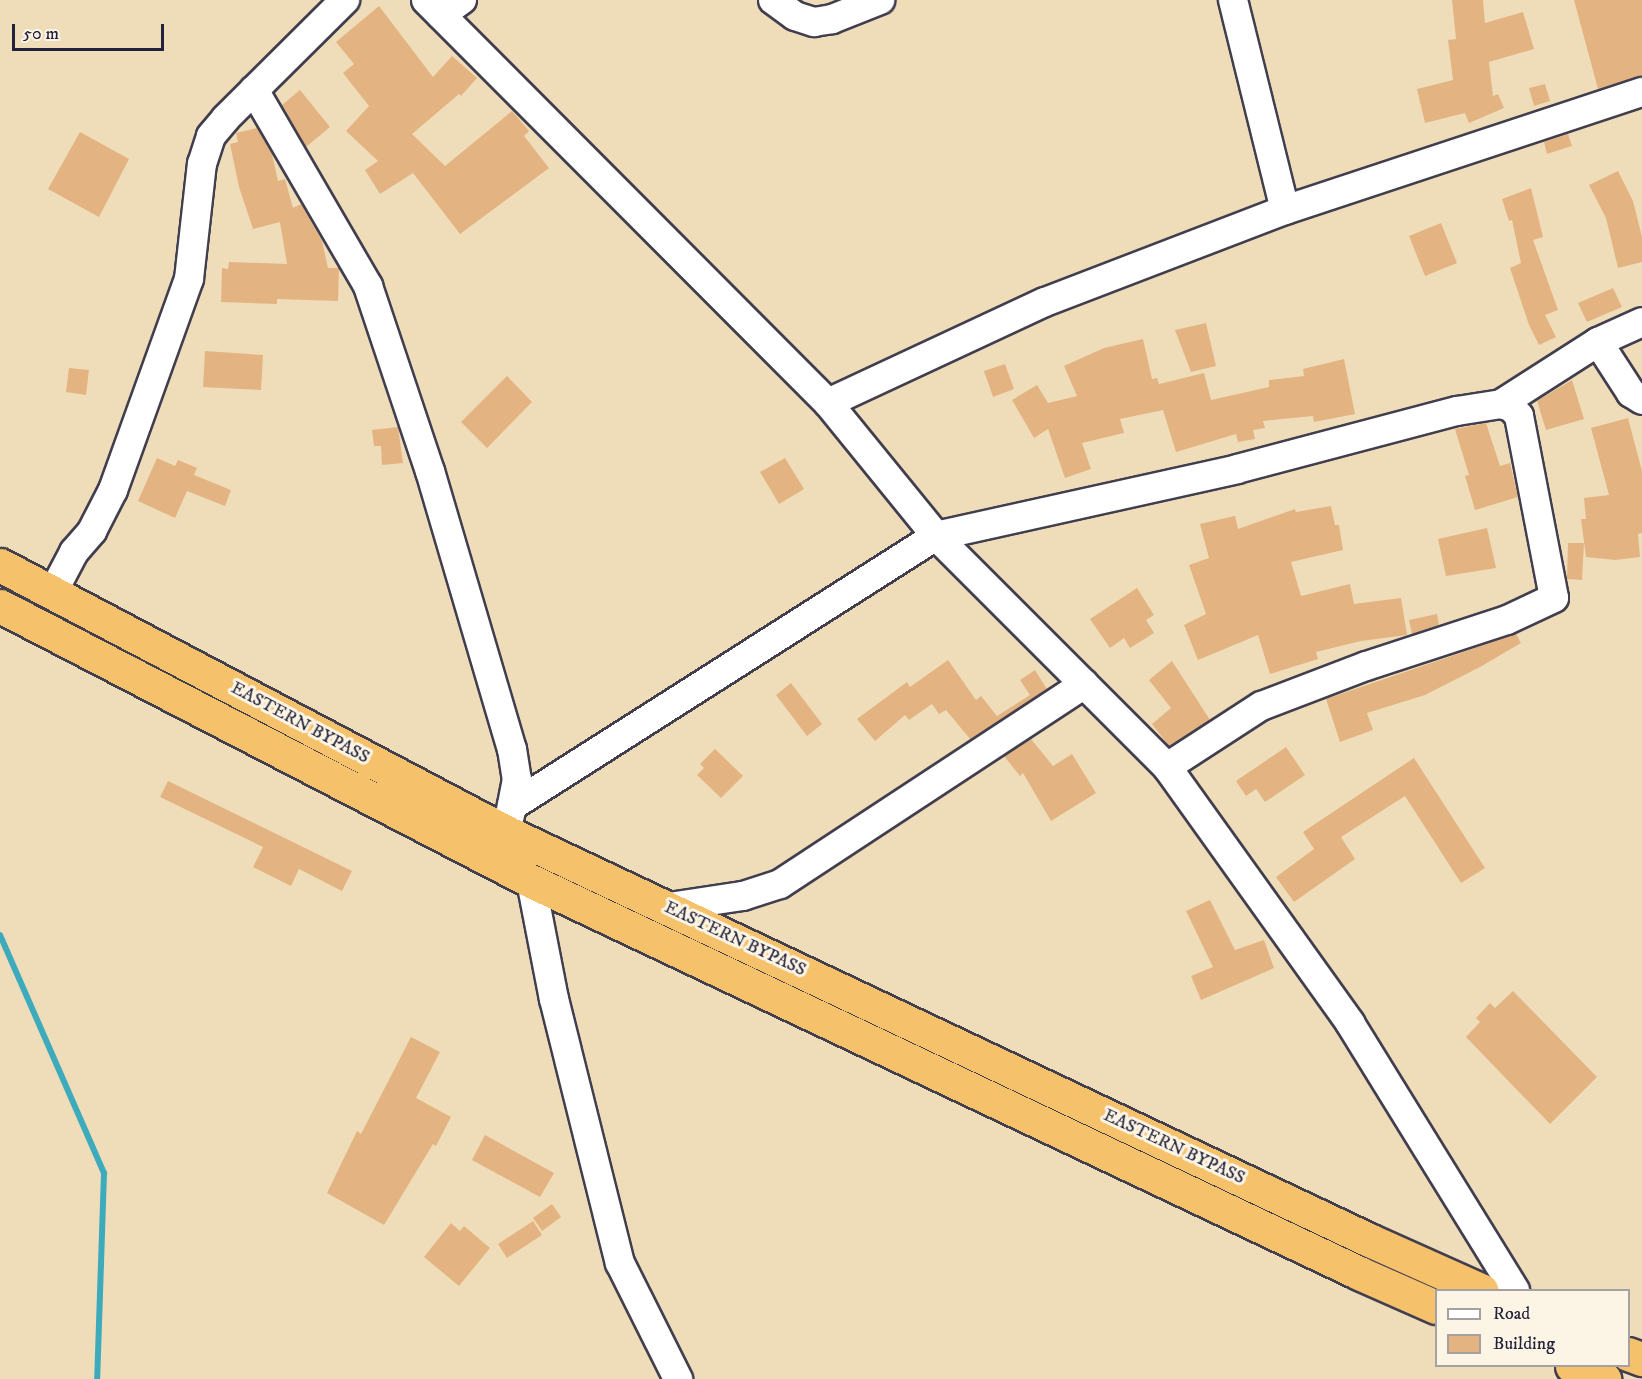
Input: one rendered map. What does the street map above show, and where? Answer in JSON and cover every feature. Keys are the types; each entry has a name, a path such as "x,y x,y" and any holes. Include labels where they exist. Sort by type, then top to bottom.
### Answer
{"highway":[{"name":"EASTERN BYPASS","path":"0,564 510,819 669,907 1369,1240 1479,1289"},
{"name":"EASTERN BYPASS","path":"0,606 531,881 1359,1273 1435,1306"},
{"path":"1577,1367 1604,1379"}],"street":[{"path":"53,592 74,552 92,531 113,490 189,279 202,164 211,136 345,0"},
{"path":"773,0 795,16 814,22 832,19 880,0"},
{"path":"1233,0 1285,210"},
{"path":"443,5 828,403 936,536 1167,767 1350,1023 1514,1289"},
{"path":"254,90 368,286 429,471 512,748 517,779 510,819"},
{"path":"828,403 1045,302 1285,210 1642,92"},
{"path":"1501,404 1598,342 1642,322"},
{"path":"1598,342 1631,393 1642,400"},
{"path":"510,819 936,536 1237,469 1457,411 1501,404 1511,406 1519,416 1554,598 1507,620 1366,666 1261,706 1167,767"},
{"path":"669,907 743,896 780,884 1084,684"},
{"path":"531,881 554,999 620,1263 678,1379"}],"building":[{"path":"1452,0 1483,0 1485,23 1523,12 1534,49 1489,62 1493,96 1498,94 1504,108 1469,123 1465,113 1425,123 1417,89 1453,80 1448,40 1456,39"},
{"path":"1574,0 1642,0 1642,75 1598,89"},
{"path":"379,6 433,77 452,56 477,78 461,96 459,94 412,134 445,166 512,111 529,131 524,136 549,168 460,234 413,173 380,194 365,170 378,161 346,131 369,106 343,73 354,64 336,42"},
{"path":"1545,84 1550,101 1534,106 1529,88"},
{"path":"300,90 330,127 306,147 282,105"},
{"path":"257,128 272,154 278,181 285,179 293,208 301,204 322,241 328,268 339,268 338,301 277,299 277,304 221,302 222,268 228,269 229,262 287,264 280,222 253,229 239,187 230,144 238,142 236,133"},
{"path":"80,132 129,159 99,217 48,189"},
{"path":"1568,134 1572,146 1547,154 1544,142"},
{"path":"1618,171 1633,201 1642,237 1642,262 1618,268 1606,218 1589,185"},
{"path":"1531,188 1543,237 1533,240 1558,310 1545,315 1556,337 1539,345 1529,325 1510,268 1521,263 1512,220 1509,221 1502,199"},
{"path":"1441,223 1457,263 1425,276 1409,236"},
{"path":"1613,288 1622,307 1587,322 1578,303"},
{"path":"1206,323 1216,366 1191,372 1175,330"},
{"path":"1143,339 1152,379 1157,378 1159,384 1204,373 1211,400 1269,387 1269,380 1304,376 1303,369 1344,359 1355,414 1314,422 1313,416 1263,421 1265,428 1253,430 1255,439 1238,442 1236,434 1176,452 1163,410 1120,419 1124,433 1082,443 1091,469 1065,478 1048,429 1034,438 1012,400 1037,385 1048,403 1077,396 1064,366 1104,348"},
{"path":"205,351 263,355 261,390 203,387"},
{"path":"1005,364 1014,389 993,397 984,371"},
{"path":"69,368 89,370 86,395 66,392"},
{"path":"507,376 532,402 487,448 461,422"},
{"path":"1572,380 1584,419 1546,430 1537,401"},
{"path":"1628,418 1642,471 1642,533 1638,534 1640,557 1615,560 1586,557 1581,519 1586,519 1584,498 1609,495 1591,428"},
{"path":"1486,423 1500,466 1510,463 1518,497 1475,510 1465,476 1469,475 1455,429"},
{"path":"398,427 403,463 382,465 381,446 374,446 372,430"},
{"path":"157,458 175,466 178,460 197,468 194,475 231,490 225,506 187,491 175,518 138,501"},
{"path":"785,458 804,489 779,504 760,472"},
{"path":"1331,506 1335,525 1339,525 1343,550 1291,562 1301,596 1350,584 1354,604 1401,598 1407,635 1361,641 1316,652 1318,659 1270,674 1258,635 1198,660 1184,625 1206,614 1189,565 1209,558 1200,524 1235,516 1238,529 1295,509 1296,512"},
{"path":"1487,528 1496,568 1446,576 1438,539"},
{"path":"1568,543 1584,543 1582,580 1567,579"},
{"path":"1137,588 1154,615 1146,620 1154,633 1130,648 1124,638 1110,648 1090,619"},
{"path":"1437,614 1439,625 1412,634 1409,620"},
{"path":"1516,634 1521,643 1480,667 1425,695 1367,713 1373,730 1340,742 1326,699"},
{"path":"948,660 976,700 981,696 997,716 1030,695 1020,680 1035,670 1047,689 970,739 946,710 939,714 932,704 909,720 905,715 875,741 857,719 907,682 910,687"},
{"path":"1172,661 1210,720 1169,746 1152,724 1171,708 1149,680"},
{"path":"791,683 822,724 807,736 776,695"},
{"path":"1031,739 1053,766 1072,754 1096,793 1051,821 1023,773 1020,776 1004,756"},
{"path":"1286,747 1305,775 1265,802 1256,789 1246,796 1236,781"},
{"path":"715,749 743,776 721,798 697,775 704,768 700,764"},
{"path":"1414,758 1485,868 1461,883 1405,796 1341,837 1355,859 1294,902 1276,877 1314,849 1303,832"},
{"path":"168,781 352,871 342,891 299,869 291,886 253,867 263,847 160,797"},
{"path":"1210,900 1235,950 1264,940 1274,968 1201,1000 1191,976 1213,967 1186,911"},
{"path":"1513,991 1597,1077 1550,1124 1466,1037 1480,1022 1476,1018 1490,1003 1495,1008"},
{"path":"411,1037 440,1052 416,1098 451,1117 436,1146 433,1144 384,1225 327,1193 357,1131 361,1134"},
{"path":"485,1135 554,1173 540,1197 472,1160"},
{"path":"552,1204 561,1217 542,1231 533,1218"},
{"path":"533,1221 542,1235 507,1258 498,1244"},
{"path":"451,1223 460,1231 464,1226 490,1248 459,1286 424,1257"}],"waterway":[{"path":"0,935 104,1173 97,1379"}]}
